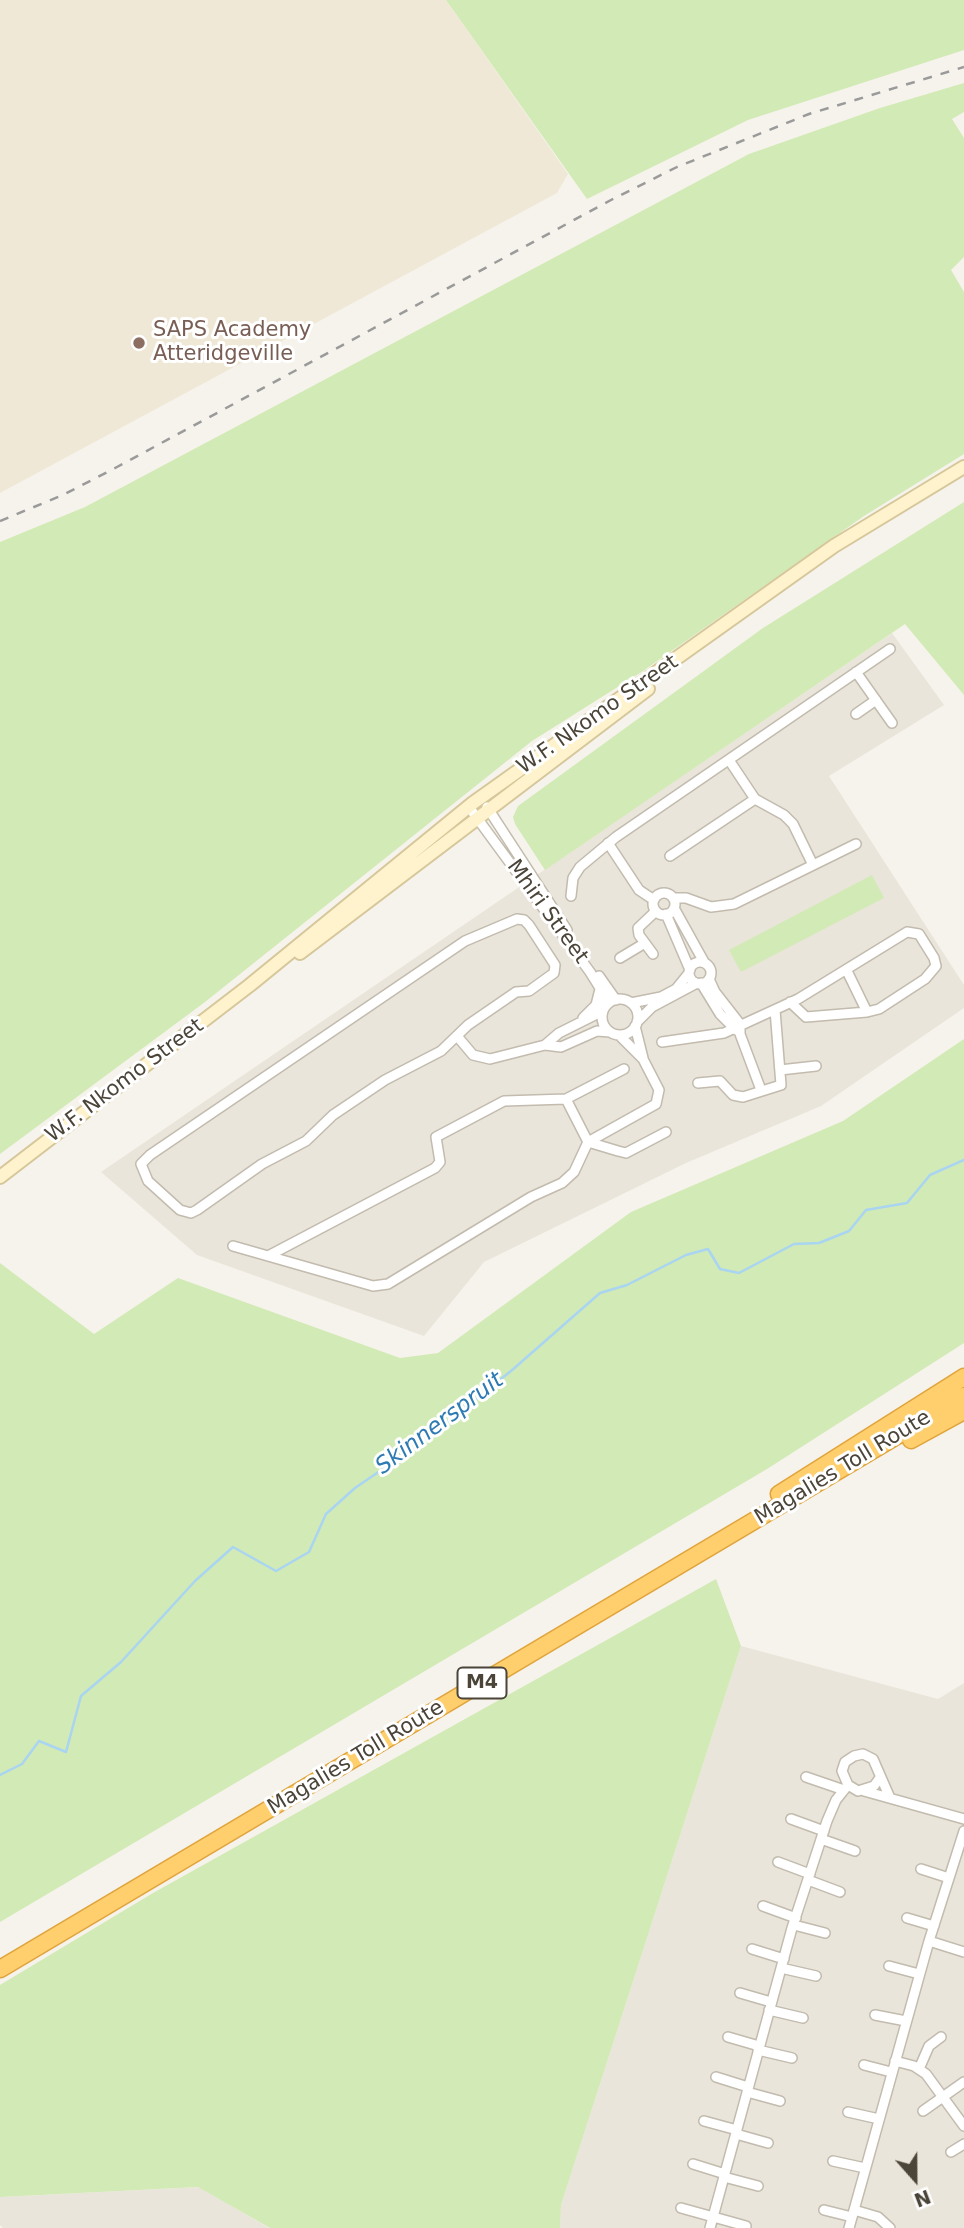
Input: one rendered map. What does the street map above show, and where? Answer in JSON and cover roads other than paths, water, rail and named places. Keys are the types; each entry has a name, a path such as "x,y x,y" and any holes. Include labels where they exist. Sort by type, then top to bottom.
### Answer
{"highway":[{"path":"711,1542 964,1377"},
{"name":"Magalies Toll Route","path":"0,1969 711,1542 964,1386"},
{"name":"Magalies Toll Route","path":"0,1957 964,1396"},
{"path":"711,1542 964,1411"}],"main road":[{"name":"W.F. Nkomo Street","path":"0,1177 250,985 481,798 823,553 964,467"},
{"name":"W.F. Nkomo Street","path":"250,985 275,972 693,654 831,555 964,473"}],"street":[{"path":"571,896 573,878 580,867 608,843 890,649"},
{"path":"856,673 892,723"},
{"path":"856,714 876,700"},
{"path":"729,760 755,799 789,819 813,865"},
{"name":"Mhiri Street","path":"481,798 615,1000"},
{"path":"670,856 755,799"},
{"name":"Mhiri Street","path":"469,807 600,989 606,999 604,1010"},
{"path":"544,1045 561,1047 597,1031 628,1033 652,1007 702,982 711,969 668,908 639,890 608,843"},
{"path":"653,954 638,928 686,898 711,907 734,904 856,844"},
{"path":"654,900 662,893 690,971 702,982 738,1029 761,1090"},
{"path":"517,919 524,920 555,965 554,973 529,990 516,992 457,1036 441,1051 385,1080 343,1108 306,1141 262,1164 191,1213 180,1210 148,1181 141,1171 141,1164 150,1155 465,941 517,919"},
{"path":"662,1042 738,1029 847,971 907,932 919,934 934,958 936,966 925,979 879,1009 806,1017 790,1002"},
{"path":"678,942 690,937"},
{"path":"620,958 645,943"},
{"path":"573,1026 604,1010 615,1000 631,1003 661,997 676,989 697,962 704,962"},
{"path":"847,971 867,1012"},
{"path":"457,1036 473,1055 481,1059 504,1057 544,1045 591,1012 600,989"},
{"path":"233,1246 373,1286 388,1284 531,1197 562,1183 574,1171 588,1142 656,1104 659,1090 643,1059 636,1025 637,1012 631,1003"},
{"path":"604,1010 602,1021 643,1059"},
{"path":"698,1083 720,1081 738,1097 781,1086 775,1010"},
{"path":"780,1070 816,1066"},
{"path":"268,1256 435,1168 440,1162 436,1137 504,1101 566,1100 624,1069"},
{"path":"566,1100 588,1142 626,1153 666,1132"},
{"path":"846,1788 842,1771 845,1762 863,1754 873,1759 878,1766 879,1779 890,1798"},
{"path":"806,1777 964,1819"},
{"path":"864,1791 879,1779"},
{"path":"710,2228 782,1963 823,1835 836,1800 846,1788"},
{"path":"791,1819 855,1851"},
{"path":"849,2228 919,1974 964,1831"},
{"path":"778,1862 840,1892"},
{"path":"921,1869 949,1878"},
{"path":"763,1906 825,1933"},
{"path":"907,1919 934,1926"},
{"path":"929,1941 964,1952"},
{"path":"752,1949 816,1976"},
{"path":"889,1966 919,1974"},
{"path":"740,1993 803,2018"},
{"path":"876,2015 906,2021"},
{"path":"728,2036 792,2058"},
{"path":"919,2069 929,2046 940,2037"},
{"path":"894,2061 919,2069 964,2126"},
{"path":"864,2065 891,2072"},
{"path":"716,2077 780,2101"},
{"path":"923,2111 964,2082"},
{"path":"848,2112 879,2119"},
{"path":"704,2121 768,2143"},
{"path":"951,2152 964,2144"},
{"path":"833,2161 865,2168"},
{"path":"693,2164 758,2186"},
{"path":"681,2208 746,2226"},
{"path":"824,2210 878,2217 890,2228"}],"waterway":[{"name":"Skinnerspruit","path":"0,1775 22,1764 39,1741 66,1752 81,1696 121,1662 195,1581 233,1547 276,1571 309,1552 326,1514 355,1488 418,1445 511,1371 600,1293 627,1285 686,1255 708,1249 720,1269 739,1273 794,1244 819,1243 849,1231 866,1210 907,1203 930,1175 964,1160"}],"railway":[{"path":"0,521 63,495 117,467 677,167 809,114 964,67"}],"place":[{"name":"SAPS Academy Atteridgeville","path":"139,343"}]}
